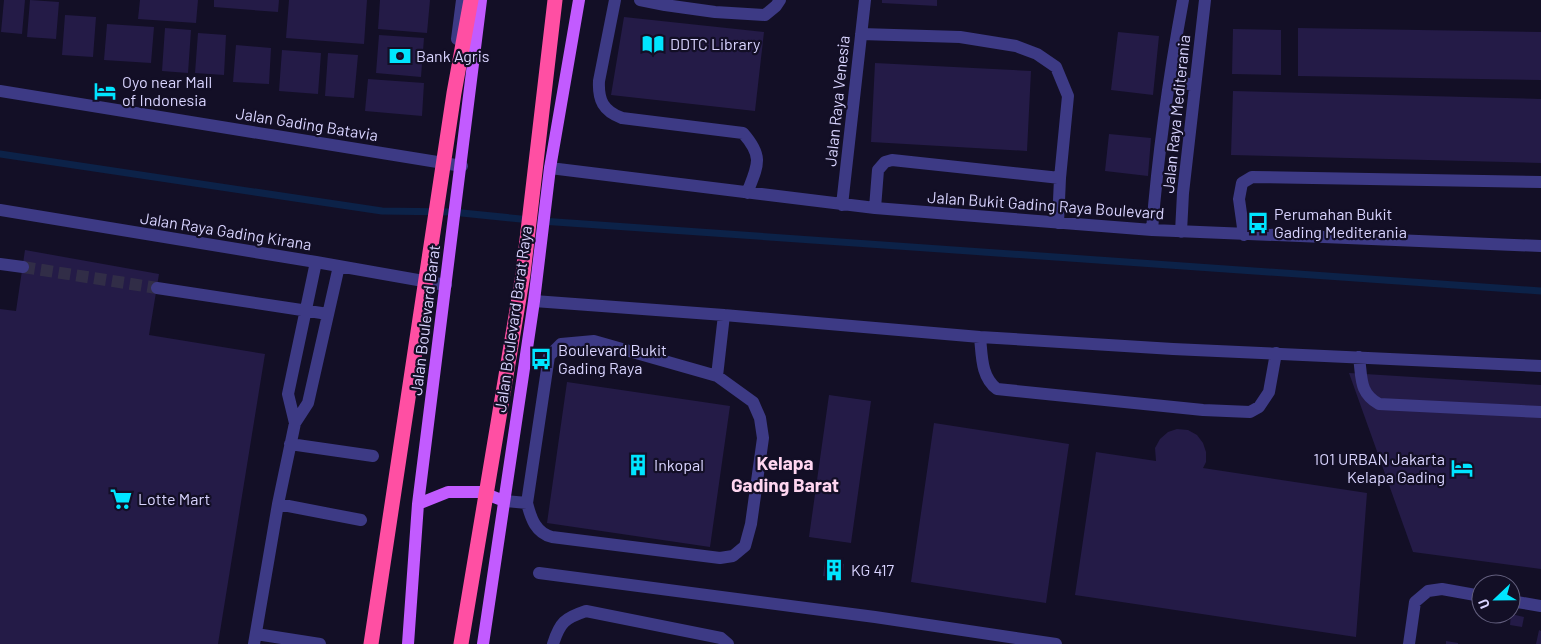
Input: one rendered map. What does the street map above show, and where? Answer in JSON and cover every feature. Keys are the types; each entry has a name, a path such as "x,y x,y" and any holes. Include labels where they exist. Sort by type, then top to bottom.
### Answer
{"highway":[{"path":"371,644 454,92 471,0"},
{"path":"461,644 523,274 554,0"}],"main road":[{"name":"Jalan Boulevard Barat","path":"408,644 418,504 462,166 481,0"},
{"name":"Jalan Boulevard Barat Raya","path":"483,644 534,300 550,174 579,0"},
{"path":"418,504 448,492 481,492 504,501"}],"street":[{"path":"441,163 462,0"},
{"path":"615,0 598,92 610,114 622,118 743,133 752,144 758,156 756,169 747,193"},
{"path":"640,0 715,12 765,15 780,0"},
{"name":"Jalan Raya Venesia","path":"842,205 865,0"},
{"name":"Jalan Raya Mediterania","path":"1152,230 1155,190 1183,0"},
{"name":"Jalan Raya Mediterania","path":"1181,232 1183,193 1205,0"},
{"path":"861,34 960,36 1016,46 1037,54 1056,67 1068,96 1060,178 1058,223"},
{"path":"1170,81 1195,85"},
{"name":"Jalan Gading Batavia","path":"0,90 462,166"},
{"path":"875,208 878,170 884,162 892,160 1060,178"},
{"name":"Jalan Bukit Gading Raya Boulevard","path":"550,174 747,193 842,205 1152,230 1541,246"},
{"path":"1244,235 1239,199 1242,183 1252,176 1541,182"},
{"name":"Jalan Raya Gading Kirana","path":"0,210 446,285"},
{"path":"295,423 288,394 316,262"},
{"path":"0,264 22,267"},
{"path":"320,644 255,639 290,444 295,423 308,403 339,266"},
{"path":"157,288 328,314"},
{"path":"534,300 724,314 980,337 1541,366"},
{"path":"717,376 724,314"},
{"path":"980,337 982,364 989,383 997,389 1203,410 1250,412 1259,407 1269,392 1276,353"},
{"path":"594,340 717,376 753,402 760,418 763,438 751,524 745,546 734,556 720,558 604,544 543,534 536,527 527,503 549,356 561,344 594,340"},
{"path":"1359,357 1364,392 1371,400 1379,404 1541,412"},
{"path":"290,444 373,456"},
{"path":"504,501 527,503"},
{"path":"278,504 361,520"},
{"path":"539,573 865,616 1056,644"},
{"path":"1409,644 1415,602 1428,591 1442,590 1471,594"},
{"path":"1521,603 1541,606"},
{"path":"554,644 562,623 570,616 586,611 721,638 728,644"}],"building":[{"path":"4,0 25,0 22,34 1,32"},
{"path":"30,0 59,2 56,39 27,37"},
{"path":"140,0 198,0 196,23 138,19"},
{"path":"214,0 279,0 278,12 214,7"},
{"path":"289,0 367,0 364,44 286,38"},
{"path":"380,0 430,0 427,33 378,29"},
{"path":"882,0 937,0 937,6 882,3"},
{"path":"65,15 96,17 93,57 62,55"},
{"path":"624,17 764,32 755,111 611,95"},
{"path":"107,24 154,27 151,63 104,60"},
{"path":"165,28 191,30 188,73 162,71"},
{"path":"1298,28 1541,32 1541,80 1298,76"},
{"path":"1233,29 1281,30 1281,75 1232,74"},
{"path":"1118,32 1159,36 1153,95 1111,90"},
{"path":"198,33 226,35 224,75 195,73"},
{"name":"Bank Agris","path":"379,35 424,38 421,77 376,73"},
{"path":"236,45 271,48 269,84 233,82"},
{"path":"282,50 321,53 318,94 279,91"},
{"path":"328,53 358,55 354,98 325,96"},
{"path":"875,63 1031,71 1027,151 871,142"},
{"path":"368,79 424,83 422,116 365,111"},
{"path":"1233,91 1541,99 1541,163 1231,155"},
{"path":"1109,134 1151,138 1148,176 1105,171"},
{"name":"Lotte Mart","path":"25,250 159,274 149,335 265,354 218,644 0,644 0,309 16,311"},
{"name":"1O1 URBAN Jakarta Kelapa Gading","path":"1349,373 1541,385 1541,569 1413,552"},
{"name":"Inkopal","path":"567,382 730,406 710,547 547,523"},
{"path":"829,395 871,401 851,543 809,537"},
{"path":"934,423 1069,444 1046,603 911,582"},
{"path":"1177,429 1188,430 1197,435 1203,443 1206,452 1206,462 1203,468 1367,493 1356,637 1075,595 1096,452 1156,461 1155,448 1160,439 1168,432"},
{"name":"KG 417","path":"825,561 844,564 842,579 823,576"},
{"path":"1521,616 1524,617 1522,627 1510,625 1521,624"},
{"path":"1539,630 1541,631 1541,644 1536,644"},
{"path":"1446,641 1458,643 1458,644 1446,644"}],"waterway":[{"path":"0,154 382,211 452,212 531,220"},
{"path":"541,221 1541,291"}],"tunnel":[{"path":"23,267 157,288"}],"place":[{"name":"DDTC Library","path":"653,44"},
{"name":"Bank Agris","path":"400,56"},
{"name":"Oyo near Mall of Indonesia","path":"105,91"},
{"name":"Perumahan Bukit Gading Mediterania","path":"1258,223"},
{"name":"Boulevard Bukit Gading Raya","path":"541,359"},
{"name":"Inkopal","path":"638,465"},
{"name":"1O1 URBAN Jakarta Kelapa Gading","path":"1462,468"},
{"name":"Lotte Mart","path":"121,499"},
{"name":"KG 417","path":"834,570"}],"district":[{"name":"Kelapa Gading Barat","path":"785,474"}]}
